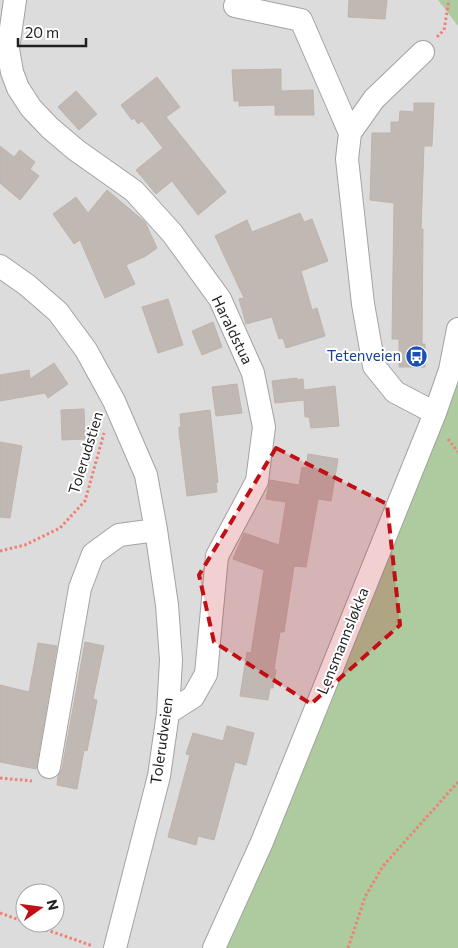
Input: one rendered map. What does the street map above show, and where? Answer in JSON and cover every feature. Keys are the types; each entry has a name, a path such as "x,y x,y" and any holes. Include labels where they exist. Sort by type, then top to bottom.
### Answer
{"street":[{"name":"Haraldstua","path":"15,0 8,49 12,72 22,95 31,108 50,128 76,150 134,192 172,233 220,299 253,373 264,427 257,481 218,556 206,674 193,697 168,713"},
{"path":"235,6 301,20 350,133"},
{"path":"423,52 374,99 350,133 347,159 363,304 374,366 396,392 435,413"},
{"name":"Tolerudveien","path":"0,266 27,285 58,312 86,350 114,401 146,475 156,530 171,660 168,713 159,776 115,948"},
{"name":"Lensmannsløkka","path":"214,948 262,842 435,413 450,370 458,330"},
{"path":"50,767 80,588 93,554 119,535 156,530"}],"path":[{"path":"423,52 444,30 449,0"},
{"name":"Tolerudstien","path":"0,551 25,544 60,528 85,501 95,460 114,401"},
{"path":"0,778 28,782 35,781 41,778 50,767"},
{"path":"348,948 366,897 383,866 458,782"},
{"path":"0,914 15,919"},
{"path":"55,933 98,948"}],"highlighted area":[{"path":"276,448 387,504 400,625 311,704 214,642 199,575"}],"shaded area":[{"path":"0,0 438,0 458,26 458,329 208,948 0,948"}],"green space":[{"path":"438,0 458,0 458,26"},
{"path":"458,329 458,948 208,948"}],"building":[{"path":"349,0 387,0 385,19 348,17"},
{"path":"281,69 281,91 313,90 314,115 275,115 275,105 239,106 239,101 234,101 232,70"},
{"path":"157,77 180,107 166,117 226,192 198,215 172,181 156,194 136,170 163,148 142,121 138,124 134,118 132,120 121,105"},
{"path":"76,91 97,114 79,130 58,107"},
{"path":"414,103 434,103 432,146 424,146 421,229 423,229 422,344 425,344 425,367 399,367 399,339 392,339 394,203 370,200 372,133 391,133 391,122 399,122 400,111 414,112"},
{"path":"0,146 14,157 20,150 35,162 30,169 39,176 20,200 0,183"},
{"path":"107,190 145,222 157,248 146,256 126,265 135,284 105,298 80,240 74,244 53,214 76,197 88,213"},
{"path":"300,213 304,222 312,219 328,261 301,271 312,310 317,308 325,336 286,348 283,338 279,339 272,317 246,324 239,299 244,298 215,236 247,220 252,232"},
{"path":"168,299 183,345 158,353 142,307"},
{"path":"213,322 222,347 202,355 192,331"},
{"path":"54,363 68,384 48,398 45,393 0,401 0,375 29,370 30,379"},
{"path":"297,378 297,380 303,379 304,390 335,386 339,426 311,428 309,417 305,417 304,400 275,403 272,381"},
{"path":"237,384 242,413 216,416 212,387"},
{"path":"84,409 85,439 62,440 61,410"},
{"path":"210,410 218,482 216,483 217,492 187,496 179,432 179,427 181,427 180,414"},
{"path":"0,442 22,446 10,518 0,517"},
{"path":"308,454 338,459 331,501 318,499 306,567 294,566 284,632 280,632 273,688 270,688 268,700 240,696 247,652 251,653 264,570 233,559 244,533 279,545 286,502 266,499 270,480 299,485 302,467 306,468"},
{"path":"85,642 104,646 93,699 97,700 87,751 84,750 77,789 57,785 58,776 62,769"},
{"path":"38,643 57,646 36,769 0,762 0,685 29,692"},
{"path":"227,726 254,733 246,765 235,762 214,840 198,836 196,845 168,837 190,755 186,754 193,733 223,741"}],"place":[{"name":"Tetenveien","path":"417,356"}]}
